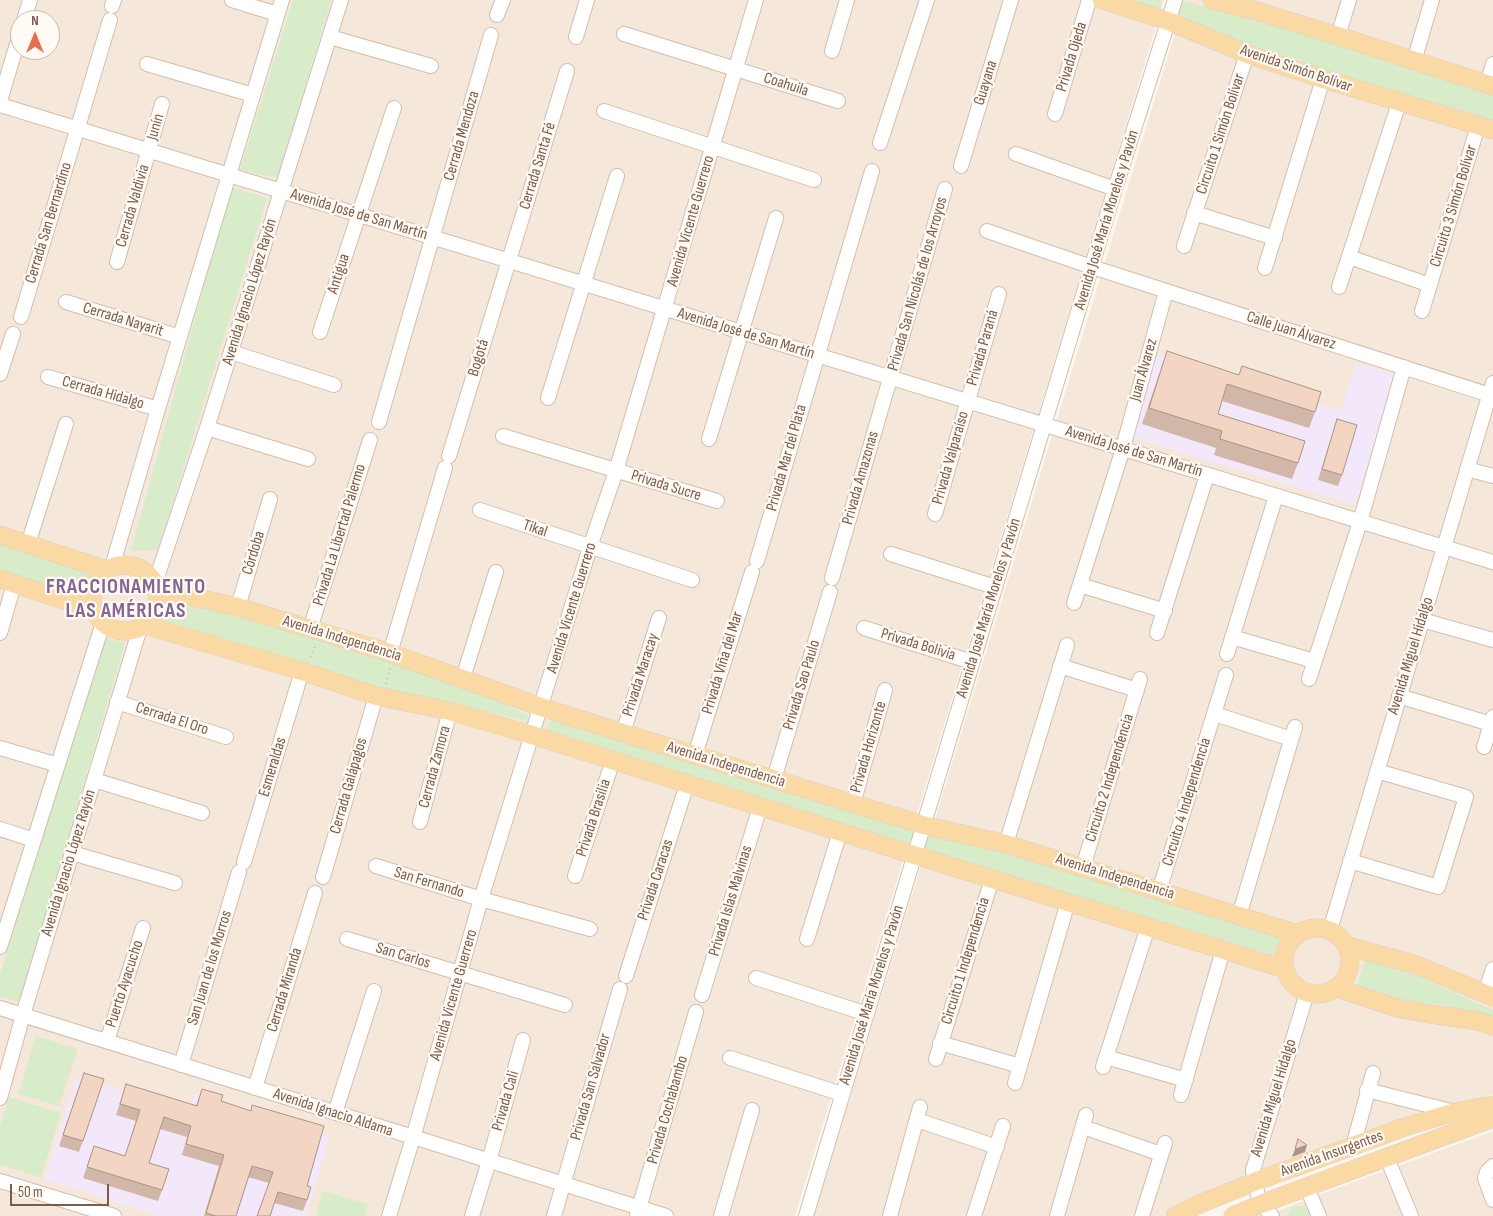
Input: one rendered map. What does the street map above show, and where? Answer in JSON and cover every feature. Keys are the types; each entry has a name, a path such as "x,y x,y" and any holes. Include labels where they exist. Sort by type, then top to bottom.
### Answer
{"main road":[{"name":"Avenida Simón Bolívar","path":"1102,0 1168,21 1247,54 1323,80 1486,128"},
{"path":"1212,0 1261,6 1338,36 1490,85"},
{"path":"0,535 110,569"},
{"path":"7,582 98,616 114,629 127,631 142,627 152,618 156,609 159,599 156,586 149,574 141,568 132,565 122,565 110,569 99,577 93,587 92,599 98,616"},
{"name":"Avenida Independencia","path":"156,586 238,606 392,653 541,707 853,804 923,825 1006,844 1298,934"},
{"name":"Avenida Independencia","path":"142,627 300,671 380,696 450,711 532,735 1285,969"},
{"path":"1313,928 1330,930 1340,936 1347,946 1351,957 1350,969 1345,980 1337,988 1322,994 1307,993 1289,979 1285,969 1284,956 1289,944 1298,934 1313,928"},
{"path":"1347,946 1414,964 1489,996"},
{"path":"1337,988 1397,1008 1424,1014 1478,1021 1493,1026"},
{"name":"Avenida Insurgentes","path":"1175,1216 1254,1182 1405,1127 1455,1112 1493,1105"},
{"name":"Avenida Insurgentes","path":"1233,1216 1266,1210 1307,1188 1493,1118"}],"street":[{"path":"232,0 277,14"},
{"path":"110,569 282,0"},
{"name":"Avenida Ignacio López Rayón","path":"156,586 342,0"},
{"path":"498,15 502,0"},
{"path":"576,37 587,0"},
{"name":"Avenida Vicente Guerrero","path":"388,1216 413,1138 481,899 590,547 616,472 734,68 756,0"},
{"path":"832,51 847,0"},
{"path":"880,143 927,0"},
{"name":"Guayana","path":"961,166 1011,0"},
{"name":"Privada Ojeda","path":"1055,114 1089,0"},
{"name":"Avenida José María Morelos y Pavón","path":"806,1216 1115,189 1175,0"},
{"path":"1338,36 1349,0"},
{"path":"1414,61 1432,0"},
{"name":"Cerrada San Bernardino","path":"21,317 110,20"},
{"name":"Coahuila","path":"624,34 838,101"},
{"name":"Cerrada Mendoza","path":"379,422 491,35"},
{"path":"330,37 431,66"},
{"name":"Circuito 1 Simón Bolívar","path":"1184,246 1247,54"},
{"path":"0,103 12,60"},
{"path":"147,64 253,95"},
{"path":"1490,85 1493,64"},
{"name":"Cerrada Santa Fé","path":"509,261 567,71"},
{"path":"1265,268 1323,80"},
{"path":"1339,287 1399,102"},
{"name":"Avenida José de San Martín","path":"0,103 77,129 1493,562"},
{"name":"Junín","path":"149,151 162,104"},
{"name":"Antigua","path":"320,332 394,108"},
{"path":"604,111 814,180"},
{"name":"Circuito 3 Simón Bolívar","path":"1422,311 1486,128"},
{"name":"Cerrada Valdivia","path":"116,262 149,151"},
{"path":"1016,154 1115,189"},
{"name":"Privada Mar del Plata","path":"754,566 872,171"},
{"path":"548,398 617,176"},
{"name":"Privada San Nicolás de los Arroyos","path":"890,378 945,189"},
{"name":"Circuito 1 Simón Bolívar","path":"1194,214 1275,238"},
{"path":"709,439 776,218"},
{"name":"Calle Juan Álvarez","path":"987,231 1092,267 1404,367 1492,391"},
{"name":"Circuito 3 Simón Bolívar","path":"1349,257 1430,285"},
{"name":"Bogotá","path":"392,653 447,462 509,261"},
{"name":"Juan Álvarez","path":"1074,603 1122,449 1166,291"},
{"name":"Privada Paraná","path":"968,402 999,294"},
{"name":"Cerrada Nayarit","path":"66,302 180,337"},
{"path":"0,374 13,334"},
{"path":"231,352 334,385"},
{"path":"1309,679 1360,522 1404,367"},
{"name":"Cerrada Hidalgo","path":"48,377 158,409"},
{"name":"Privada Amazonas","path":"831,585 890,378"},
{"name":"Avenida Miguel Hidalgo","path":"1330,930 1492,391"},
{"name":"Privada Valparaíso","path":"935,514 968,402"},
{"path":"28,544 66,424"},
{"path":"207,428 308,460"},
{"name":"Privada Sucre","path":"503,436 616,472 717,501"},
{"name":"Privada La Libertad Palermo","path":"314,630 370,440"},
{"path":"1467,469 1493,476"},
{"path":"1157,634 1207,475"},
{"path":"1227,654 1276,496"},
{"name":"Córdoba","path":"238,606 270,499"},
{"name":"Tikal","path":"480,510 692,580"},
{"path":"891,554 995,587"},
{"name":"Privada Viña del Mar","path":"694,755 754,566"},
{"path":"463,678 496,572"},
{"path":"0,633 7,582"},
{"name":"Privada Sao Paulo","path":"774,779 831,585"},
{"path":"1080,585 1164,611"},
{"path":"0,947 58,765 98,616"},
{"name":"Privada Maracay","path":"623,733 659,618"},
{"path":"1422,620 1493,640"},
{"name":"Avenida Ignacio López Rayón","path":"0,1098 23,1014 117,702 142,627"},
{"name":"Privada Bolivia","path":"864,628 972,662"},
{"path":"1232,637 1314,661"},
{"path":"1006,844 1067,645"},
{"name":"Circuito 2 Independencia","path":"1060,666 1138,684 1083,867"},
{"name":"Esmeraldas","path":"241,867 300,671"},
{"name":"Circuito 4 Independencia","path":"1159,891 1226,675"},
{"name":"Privada Horizonte","path":"853,804 885,690"},
{"name":"Cerrada Galápagos","path":"323,877 380,696"},
{"path":"1399,696 1492,721 1484,748"},
{"name":"Cerrada El Oro","path":"117,702 226,737"},
{"name":"Cerrada Zamora","path":"420,822 450,711"},
{"path":"1215,714 1293,733 1239,916"},
{"path":"0,748 58,765"},
{"name":"Privada Brasilia","path":"575,876 613,760"},
{"path":"1350,861 1438,887 1466,797 1377,771"},
{"path":"94,780 202,813"},
{"name":"Privada Caracas","path":"626,976 687,784"},
{"name":"Privada Islas Malvinas","path":"702,995 760,807"},
{"path":"0,829 34,840"},
{"path":"807,939 840,832"},
{"path":"72,853 175,882"},
{"name":"San Fernando","path":"376,866 481,899 590,929"},
{"name":"San Juan de los Morros","path":"181,1065 241,867"},
{"name":"Circuito 1 Independencia","path":"936,1059 992,879"},
{"name":"Cerrada Miranda","path":"255,1088 316,893"},
{"path":"1015,1083 1068,902"},
{"path":"1148,927 1104,1062 1186,1080"},
{"name":"Puerto Ayacucho","path":"107,1041 143,928"},
{"name":"San Carlos","path":"347,939 565,1005"},
{"path":"1181,1095 1223,950"},
{"path":"1489,996 1493,969"},
{"path":"756,978 867,1014"},
{"name":"Privada San Salvador","path":"554,1216 620,989"},
{"path":"335,1113 374,992"},
{"name":"Avenida Miguel Hidalgo","path":"1266,1210 1254,1182 1253,1170 1307,993"},
{"name":"Avenida Ignacio Aldama","path":"0,1008 563,1184 638,1212 666,1216"},
{"name":"Privada Cochabambo","path":"638,1212 696,1012"},
{"name":"Privada Cali","path":"472,1216 523,1040"},
{"name":"Circuito 1 Independencia","path":"940,1043 1020,1066"},
{"path":"730,1058 842,1094"},
{"path":"1352,1146 1372,1073"},
{"path":"1367,1090 1455,1112"},
{"path":"720,1216 752,1110"},
{"path":"890,1216 918,1113 997,1147"},
{"path":"1057,1216 1085,1121 1163,1149 1142,1216"},
{"path":"974,1216 1003,1126"},
{"path":"1387,1158 1411,1216"},
{"path":"1493,1166 1487,1172 1485,1178 1493,1200"},
{"path":"0,1181 114,1216"},
{"path":"1307,1188 1319,1216"}],"path":[{"path":"300,671 317,643 314,630"},
{"path":"380,696 392,653"}],"shaded area":[{"path":"0,0 1164,0 795,1216 0,1216"},
{"path":"1185,0 1493,0 1493,1094 1187,1203 1164,1216 814,1216"},
{"path":"1157,354 1341,411 1356,363 1395,375 1355,505 1131,437"},
{"path":"77,1076 189,1112 194,1094 330,1135 306,1216 160,1216 44,1179"},
{"path":"1493,1131 1493,1216 1267,1216 1294,1204"}],"green space":[{"path":"293,0 331,0 278,178 240,170"},
{"path":"1124,0 1162,0 1160,12"},
{"path":"1182,0 1197,5 1284,21 1493,91 1493,124 1267,52 1177,15"},
{"path":"231,187 267,198 158,550 131,551"},
{"path":"0,544 92,571 83,599 0,569"},
{"path":"170,598 385,658 462,684 528,715 527,721 393,692 159,621"},
{"path":"106,638 125,643 20,1002 0,996 0,975"},
{"path":"551,720 915,829 909,844 545,732"},
{"path":"928,833 1003,850 1283,936 1277,956 922,849"},
{"path":"1365,960 1411,973 1493,1010 1493,1018 1436,1004 1403,1001 1357,985"},
{"path":"36,1036 78,1049 59,1106 18,1094"},
{"path":"9,1097 61,1113 41,1177 0,1165 0,1126"},
{"path":"323,1191 368,1204 365,1216 316,1216"},
{"path":"1294,1206 1303,1206 1312,1211 1314,1216 1288,1216 1289,1211"}],"building":[{"path":"1167,351 1239,375 1242,366 1321,392 1315,412 1227,384 1218,414 1305,441 1298,463 1220,439 1222,431 1149,408"},
{"path":"1337,419 1357,425 1342,475 1322,469"},
{"path":"84,1073 104,1079 83,1141 63,1135"},
{"path":"126,1084 197,1106 202,1089 223,1095 221,1101 251,1111 252,1105 324,1126 307,1186 311,1187 307,1200 278,1192 270,1216 257,1216 273,1172 252,1166 236,1216 216,1216 206,1213 224,1155 186,1144 191,1126 164,1117 149,1163 169,1169 162,1190 87,1167 94,1146 125,1156 140,1110 120,1104"},
{"path":"1298,1139 1307,1145 1295,1149"}],"district":[{"name":"FRACCIONAMIENTO LAS AMÉRICAS","path":"126,600"}]}
